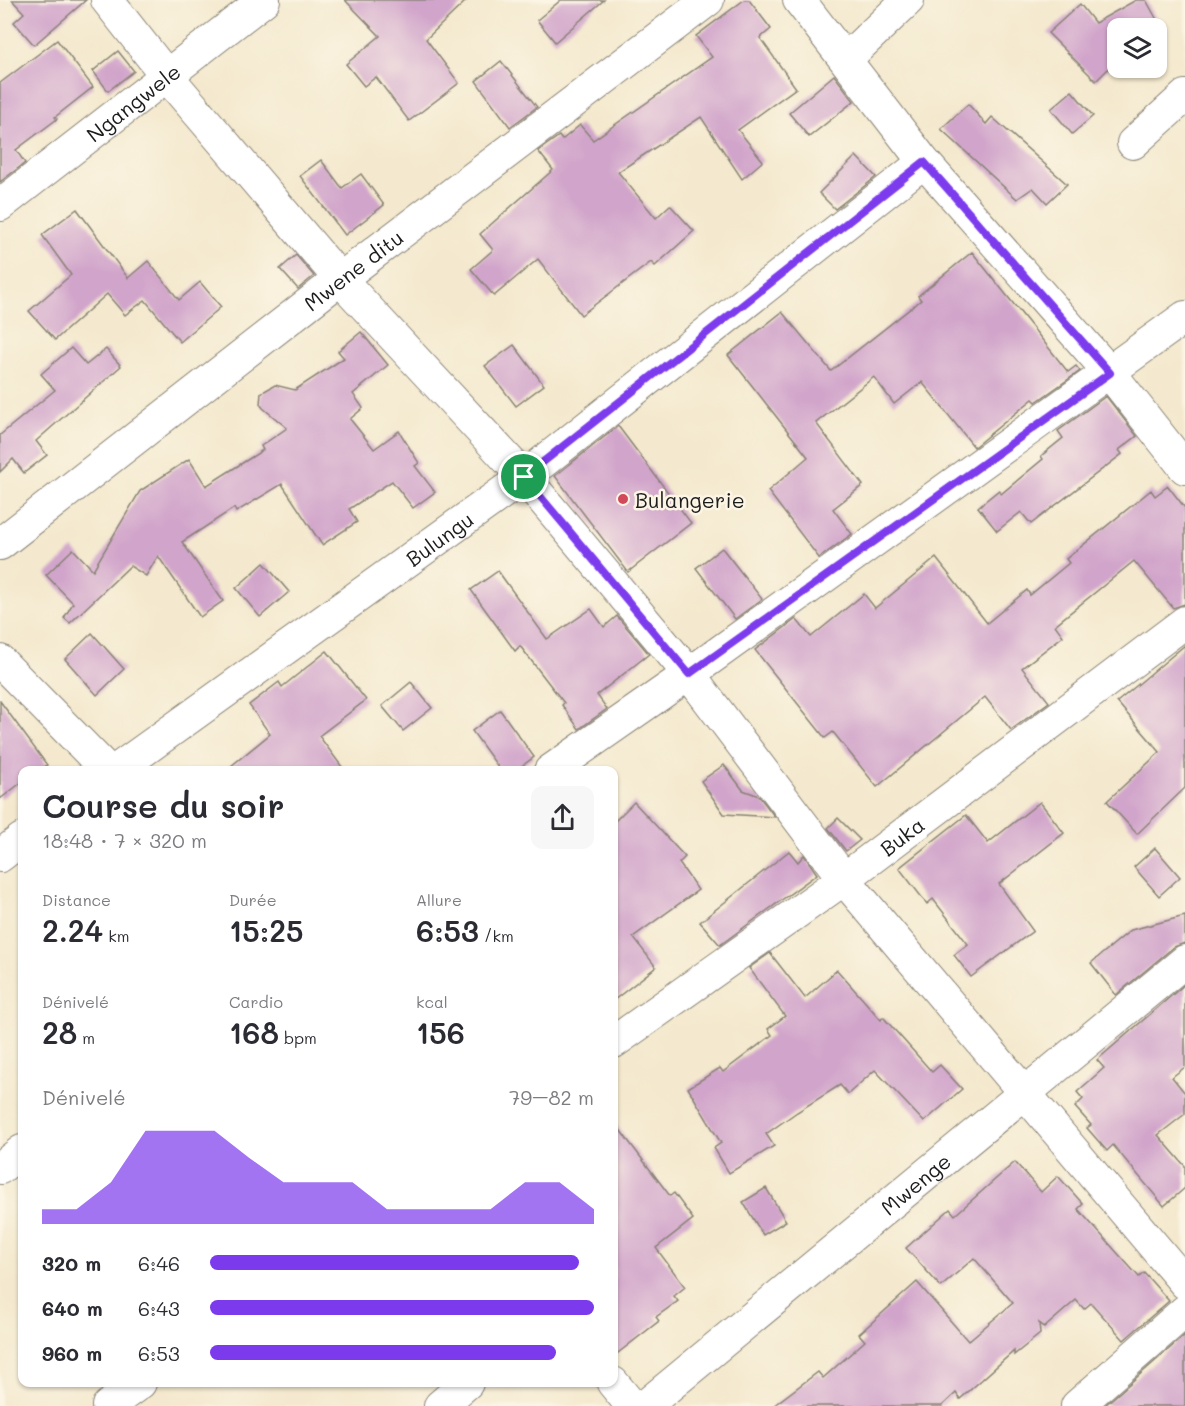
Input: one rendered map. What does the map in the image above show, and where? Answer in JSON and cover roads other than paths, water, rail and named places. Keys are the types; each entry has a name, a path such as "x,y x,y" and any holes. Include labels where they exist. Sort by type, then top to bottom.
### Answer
{"street":[{"path":"107,0 166,75 340,279 524,477 689,674 844,879 1185,1283"},
{"name":"Ngangwele","path":"0,205 264,0"},
{"name":"Mwene ditu","path":"0,544 340,279 708,0"},
{"path":"799,0 924,162 1110,373 1185,468"},
{"path":"846,59 908,0"},
{"path":"1132,142 1185,96"},
{"name":"Bulungu","path":"121,766 524,477 924,162"},
{"path":"557,766 1110,373 1185,317"},
{"name":"Buka","path":"618,1039 844,879 1185,622"},
{"path":"0,661 103,766"},
{"path":"0,856 18,842"},
{"name":"Mwenge","path":"645,1406 1185,961"},
{"path":"0,1168 18,1154"},
{"path":"1077,1406 1185,1311"},
{"path":"108,1406 134,1387"},
{"path":"440,1406 462,1387"},
{"path":"616,1387 632,1406"}],"place":[{"name":"Bulangerie","path":"623,499"}]}
